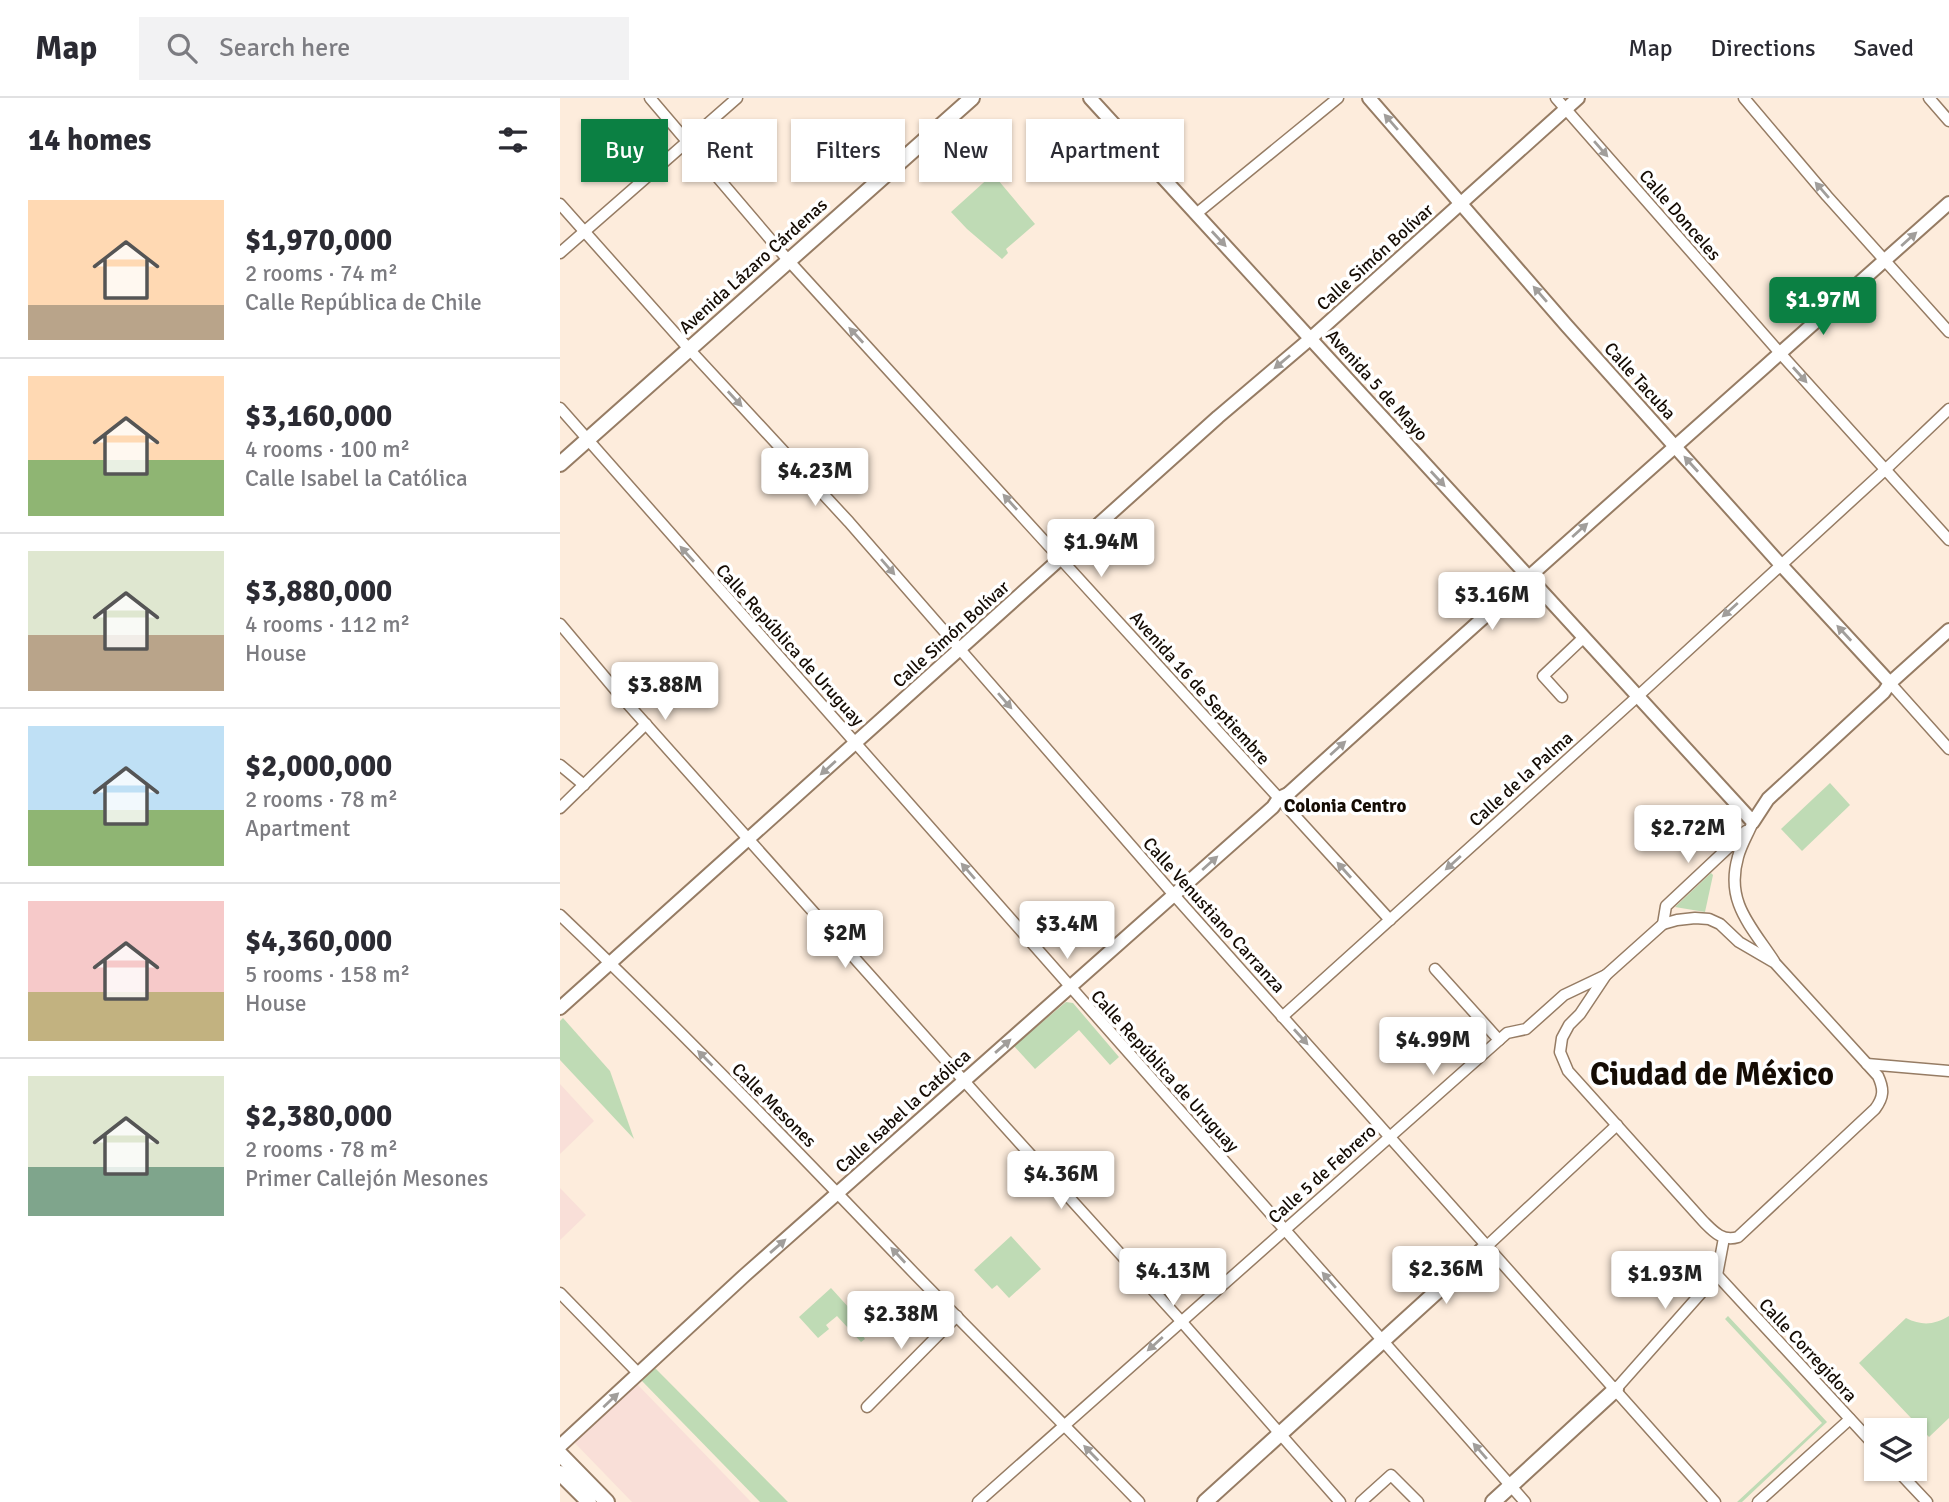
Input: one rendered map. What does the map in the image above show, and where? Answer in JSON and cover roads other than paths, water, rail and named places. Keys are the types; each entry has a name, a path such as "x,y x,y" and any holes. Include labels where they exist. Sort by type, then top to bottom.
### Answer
{"main road":[{"name":"Avenida Lázaro Cárdenas","path":"560,464 966,100"},
{"path":"1205,1502 1487,1246"},
{"path":"1493,1502 1616,1389"},
{"path":"560,1454 607,1502"},
{"path":"560,1473 589,1502"}],"street":[{"name":"Avenida 16 de Septiembre","path":"650,98 682,136"},
{"path":"713,119 737,98"},
{"name":"Avenida 5 de Mayo","path":"1090,98 1753,822"},
{"path":"1196,214 1338,98"},
{"name":"Calle Tacuba","path":"1369,98 1567,326 1890,683"},
{"name":"Calle Donceles","path":"1556,98 1949,540"},
{"name":"Calle Simón Bolívar","path":"560,1008 1217,416 1310,339 1578,98"},
{"path":"1744,98 1949,332"},
{"path":"1929,98 1949,121"},
{"path":"560,253 682,146"},
{"name":"Avenida 16 de Septiembre","path":"721,182 788,260 1390,920"},
{"name":"Calle Isabel la Católica","path":"560,1446 745,1275 1949,203"},
{"name":"Calle Venustiano Carranza","path":"560,204 688,349 849,522 1174,895 1714,1502"},
{"name":"Calle República de Uruguay","path":"560,408 1525,1502"},
{"name":"Calle de la Palma","path":"1282,1017 1638,696 1949,409"},
{"path":"560,624 646,724 1340,1502"},
{"path":"1664,924 1666,906 1727,851 1753,822 1768,799 1949,630"},
{"path":"1562,697 1543,676 1584,638"},
{"path":"1890,683 1949,748"},
{"path":"560,808 646,724"},
{"path":"560,765 584,785"},
{"path":"1753,822 1735,868 1735,896 1742,915 1775,963 1878,1076 1882,1085 1881,1101 1738,1237 1724,1238 1703,1221 1568,1071 1560,1052 1562,1038 1606,975 1664,924 1695,918 1714,921 1727,929 1739,942 1775,963"},
{"name":"Calle Mesones","path":"560,915 838,1192 1139,1502"},
{"path":"1435,969 1499,1040"},
{"name":"Calle 5 de Febrero","path":"978,1502 1507,1032 1526,1029 1564,995 1606,975"},
{"path":"1867,1064 1949,1071"},
{"path":"1487,1246 1618,1125"},
{"path":"1616,1389 1717,1275 1724,1238"},
{"name":"Calle Corregidora","path":"1717,1275 1864,1434"},
{"path":"560,1293 639,1374"},
{"path":"867,1407 957,1316"},
{"path":"1758,1502 1850,1419"},
{"path":"1361,1502 1391,1475 1418,1502"},
{"path":"1907,1481 1927,1502"}],"district":[{"name":"Colonia Centro","path":"1345,805"},
{"name":"Ciudad de México","path":"1712,1074"}]}
